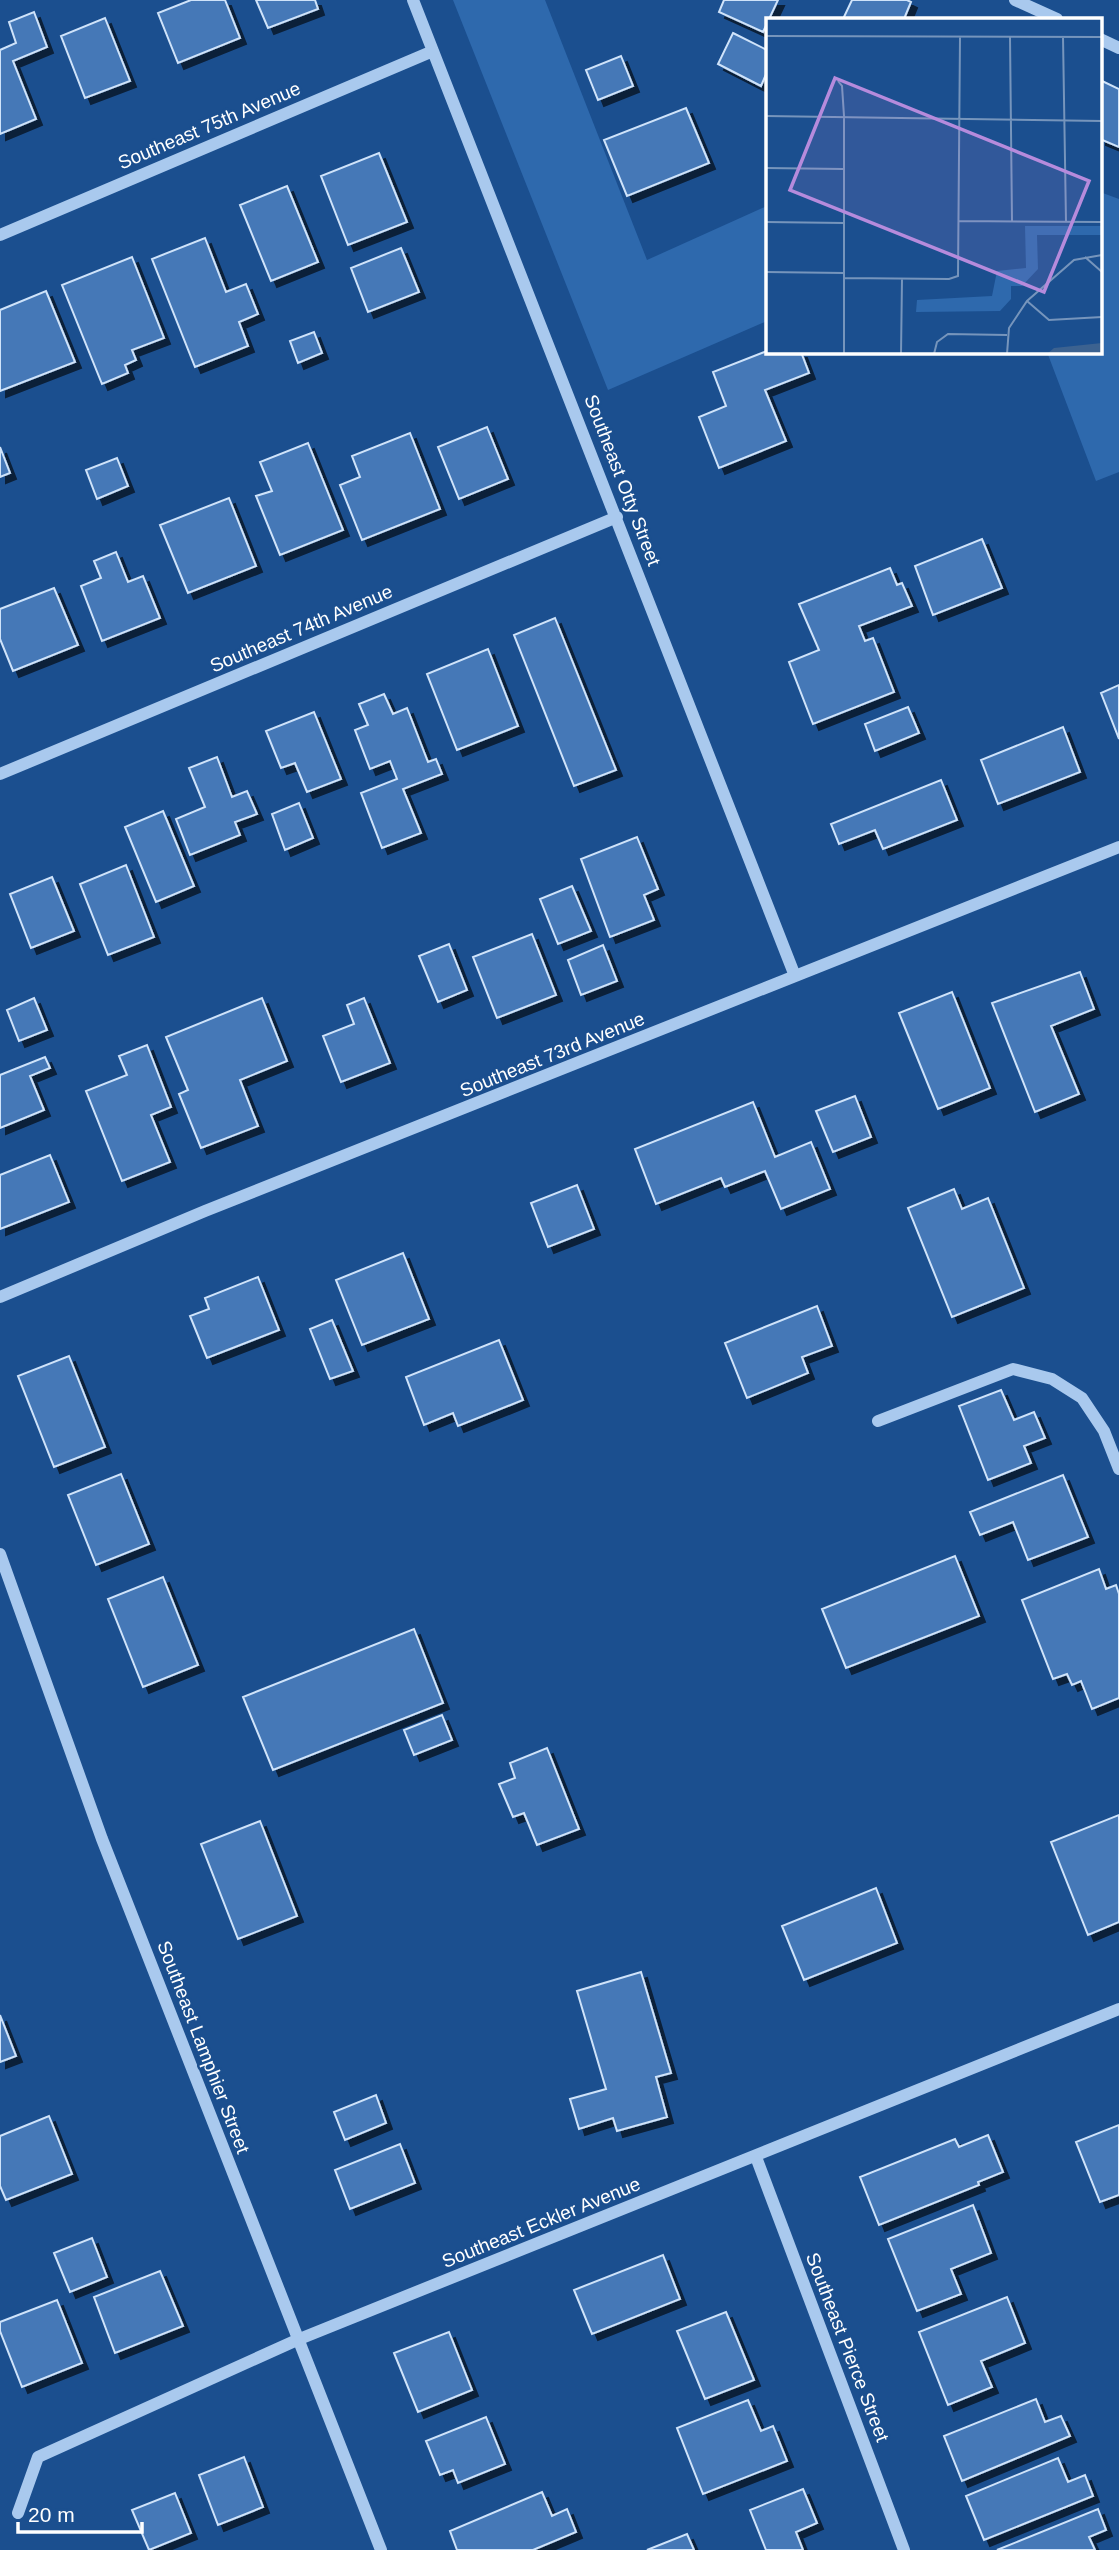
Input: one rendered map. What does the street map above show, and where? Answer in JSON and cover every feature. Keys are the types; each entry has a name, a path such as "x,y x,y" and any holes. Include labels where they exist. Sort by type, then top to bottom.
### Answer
{"street":[{"name":"Southeast Otty Street","path":"412,0 795,976"},
{"path":"1015,0 1055,18"},
{"path":"1102,40 1119,48"},
{"name":"Southeast 75th Avenue","path":"0,235 433,51"},
{"name":"Southeast 74th Avenue","path":"0,774 617,517"},
{"name":"Southeast 73rd Avenue","path":"0,1297 205,1211 1119,847"},
{"path":"878,1421 1013,1369 1052,1378 1082,1398 1104,1431 1119,1469"},
{"name":"Southeast Lamphier Street","path":"0,1555 102,1839 381,2550"},
{"name":"Southeast Eckler Avenue","path":"18,2514 38,2457 297,2340 1119,2009"},
{"name":"Southeast Pierce Street","path":"756,2157 904,2550"}],"shaded area":[{"path":"453,0 545,0 647,260 766,206 766,321 608,390"},
{"path":"1102,193 1119,199 1119,472 1096,481 1048,354 1102,354"}],"building":[{"path":"191,0 225,0 240,38 178,63 158,13"},
{"path":"256,0 315,0 318,9 268,28"},
{"path":"724,0 778,0 770,18 766,18 763,32 719,12"},
{"path":"852,0 911,2 904,18 843,18"},
{"path":"34,12 47,47 13,61 36,119 0,134 0,50 16,43 9,22"},
{"path":"105,18 130,81 85,98 61,36"},
{"path":"733,33 766,50 766,74 761,86 718,64"},
{"path":"621,56 633,86 598,100 586,70"},
{"path":"1102,81 1119,89 1119,147 1102,140"},
{"path":"686,108 709,163 627,196 604,140"},
{"path":"379,153 407,222 348,245 321,176"},
{"path":"287,186 318,262 271,281 240,205"},
{"path":"205,238 226,292 246,284 258,314 239,322 248,346 195,367 152,259"},
{"path":"401,248 419,292 368,312 351,268"},
{"path":"132,257 164,338 132,350 136,360 125,365 128,373 102,384 62,285"},
{"path":"46,291 75,362 0,391 0,310"},
{"path":"314,332 322,353 298,363 290,341"},
{"path":"766,351 766,354 802,354 809,373 765,390 786,441 719,468 699,417 726,406 713,372"},
{"path":"487,427 508,479 459,499 438,447"},
{"path":"410,433 440,509 362,540 340,485 360,477 352,456"},
{"path":"308,443 343,530 280,555 256,496 272,491 260,462"},
{"path":"0,447 10,473 0,477"},
{"path":"117,458 128,486 97,499 86,470"},
{"path":"229,498 256,566 188,593 160,525"},
{"path":"982,539 1002,588 933,615 915,566"},
{"path":"116,552 128,582 143,576 160,618 102,641 81,586 101,578 94,561"},
{"path":"890,568 897,585 902,583 912,606 859,626 865,641 873,638 894,692 813,724 789,662 819,650 799,604"},
{"path":"54,588 78,645 13,671 0,639 0,609"},
{"path":"555,618 616,770 574,786 514,635"},
{"path":"488,649 518,726 457,750 427,674"},
{"path":"1119,685 1119,739 1101,693"},
{"path":"384,694 393,714 407,708 428,762 436,759 442,774 403,789 421,833 382,848 361,793 397,779 390,761 370,769 355,730 368,725 359,704"},
{"path":"908,707 919,733 875,751 865,724"},
{"path":"314,712 341,779 307,792 295,763 281,768 266,731"},
{"path":"1063,727 1080,772 998,804 981,760"},
{"path":"217,757 232,797 247,791 257,814 235,822 240,835 190,855 176,819 205,807 189,768"},
{"path":"941,780 957,820 883,849 875,830 839,844 831,824"},
{"path":"299,803 313,838 285,850 272,814"},
{"path":"163,811 194,886 156,902 125,827"},
{"path":"637,837 658,889 644,895 654,920 610,937 581,859"},
{"path":"126,865 154,937 108,955 80,884"},
{"path":"52,877 74,931 31,948 10,894"},
{"path":"572,886 591,931 558,944 540,899"},
{"path":"532,934 556,995 497,1018 473,957"},
{"path":"449,944 467,990 438,1002 419,956"},
{"path":"603,945 617,981 581,995 568,960"},
{"path":"1080,972 1094,1009 1051,1026 1079,1094 1035,1112 992,1003"},
{"path":"952,992 990,1088 938,1109 899,1013"},
{"path":"34,998 47,1030 19,1041 7,1010"},
{"path":"262,998 287,1061 240,1080 258,1126 201,1148 179,1094 188,1090 166,1037"},
{"path":"364,998 390,1063 341,1082 323,1036 354,1024 347,1005"},
{"path":"147,1045 171,1107 151,1115 170,1162 122,1181 86,1091 127,1075 119,1056"},
{"path":"45,1057 50,1068 30,1076 44,1110 0,1128 0,1075"},
{"path":"855,1096 871,1137 833,1152 816,1111"},
{"path":"753,1102 775,1157 811,1142 830,1189 781,1209 765,1171 725,1187 721,1178 656,1204 635,1149"},
{"path":"50,1155 69,1202 0,1229 0,1175"},
{"path":"577,1185 594,1229 548,1247 531,1203"},
{"path":"954,1189 962,1209 988,1198 1024,1288 952,1317 908,1208"},
{"path":"403,1253 429,1319 362,1345 336,1280"},
{"path":"258,1277 279,1330 207,1358 190,1316 209,1309 205,1298"},
{"path":"817,1306 832,1346 802,1357 808,1373 747,1398 725,1343"},
{"path":"332,1320 353,1371 330,1379 310,1329"},
{"path":"499,1340 523,1400 458,1426 453,1413 424,1425 406,1377"},
{"path":"69,1356 105,1447 54,1467 18,1376"},
{"path":"1001,1390 1014,1420 1034,1412 1045,1438 1024,1446 1031,1463 988,1480 959,1406"},
{"path":"121,1474 149,1544 96,1565 68,1495"},
{"path":"1063,1475 1088,1537 1028,1560 1013,1522 980,1535 970,1512"},
{"path":"955,1556 979,1616 846,1668 822,1609"},
{"path":"1099,1569 1106,1589 1116,1585 1119,1594 1119,1698 1092,1709 1081,1681 1072,1685 1067,1674 1053,1679 1022,1600"},
{"path":"163,1577 198,1665 143,1687 108,1599"},
{"path":"414,1629 443,1703 273,1770 243,1697"},
{"path":"442,1715 452,1740 414,1755 404,1730"},
{"path":"547,1748 579,1829 537,1845 524,1813 513,1817 499,1784 515,1778 510,1763"},
{"path":"1119,1815 1119,1922 1088,1935 1051,1842"},
{"path":"260,1821 297,1916 238,1939 201,1844"},
{"path":"876,1888 897,1943 804,1980 782,1926"},
{"path":"641,1972 671,2073 656,2077 667,2117 617,2131 613,2118 579,2129 570,2099 606,2089 577,1991"},
{"path":"0,2015 16,2056 0,2062"},
{"path":"376,2095 386,2123 345,2140 334,2112"},
{"path":"49,2116 72,2174 6,2200 0,2186 0,2136"},
{"path":"1119,2125 1119,2195 1100,2202 1076,2142"},
{"path":"988,2135 1003,2172 978,2182 979,2185 879,2225 860,2177 955,2139 959,2147"},
{"path":"400,2144 415,2183 350,2209 335,2170"},
{"path":"973,2205 991,2253 951,2269 961,2294 917,2311 888,2239"},
{"path":"92,2238 107,2277 70,2292 54,2253"},
{"path":"663,2255 680,2299 592,2334 574,2290"},
{"path":"160,2271 183,2326 115,2353 94,2297"},
{"path":"1007,2297 1025,2343 981,2361 992,2387 948,2405 919,2332"},
{"path":"57,2300 82,2363 22,2387 0,2331 0,2322"},
{"path":"726,2312 754,2380 705,2399 677,2331"},
{"path":"449,2332 472,2390 418,2412 394,2353"},
{"path":"1036,2399 1045,2422 1061,2416 1070,2436 962,2481 944,2436"},
{"path":"748,2400 761,2431 773,2426 787,2461 703,2494 677,2428"},
{"path":"486,2417 505,2464 458,2483 453,2470 440,2475 426,2441"},
{"path":"244,2457 263,2507 218,2525 199,2475"},
{"path":"1058,2458 1068,2482 1085,2475 1093,2496 984,2540 966,2496"},
{"path":"803,2489 817,2523 796,2532 803,2550 766,2550 750,2510"},
{"path":"542,2492 552,2516 567,2509 576,2532 533,2550 457,2550 450,2531"},
{"path":"175,2493 191,2533 149,2550 132,2510"},
{"path":"1098,2509 1106,2530 1089,2537 1095,2550 997,2550"},
{"path":"687,2534 694,2550 647,2550"}]}
